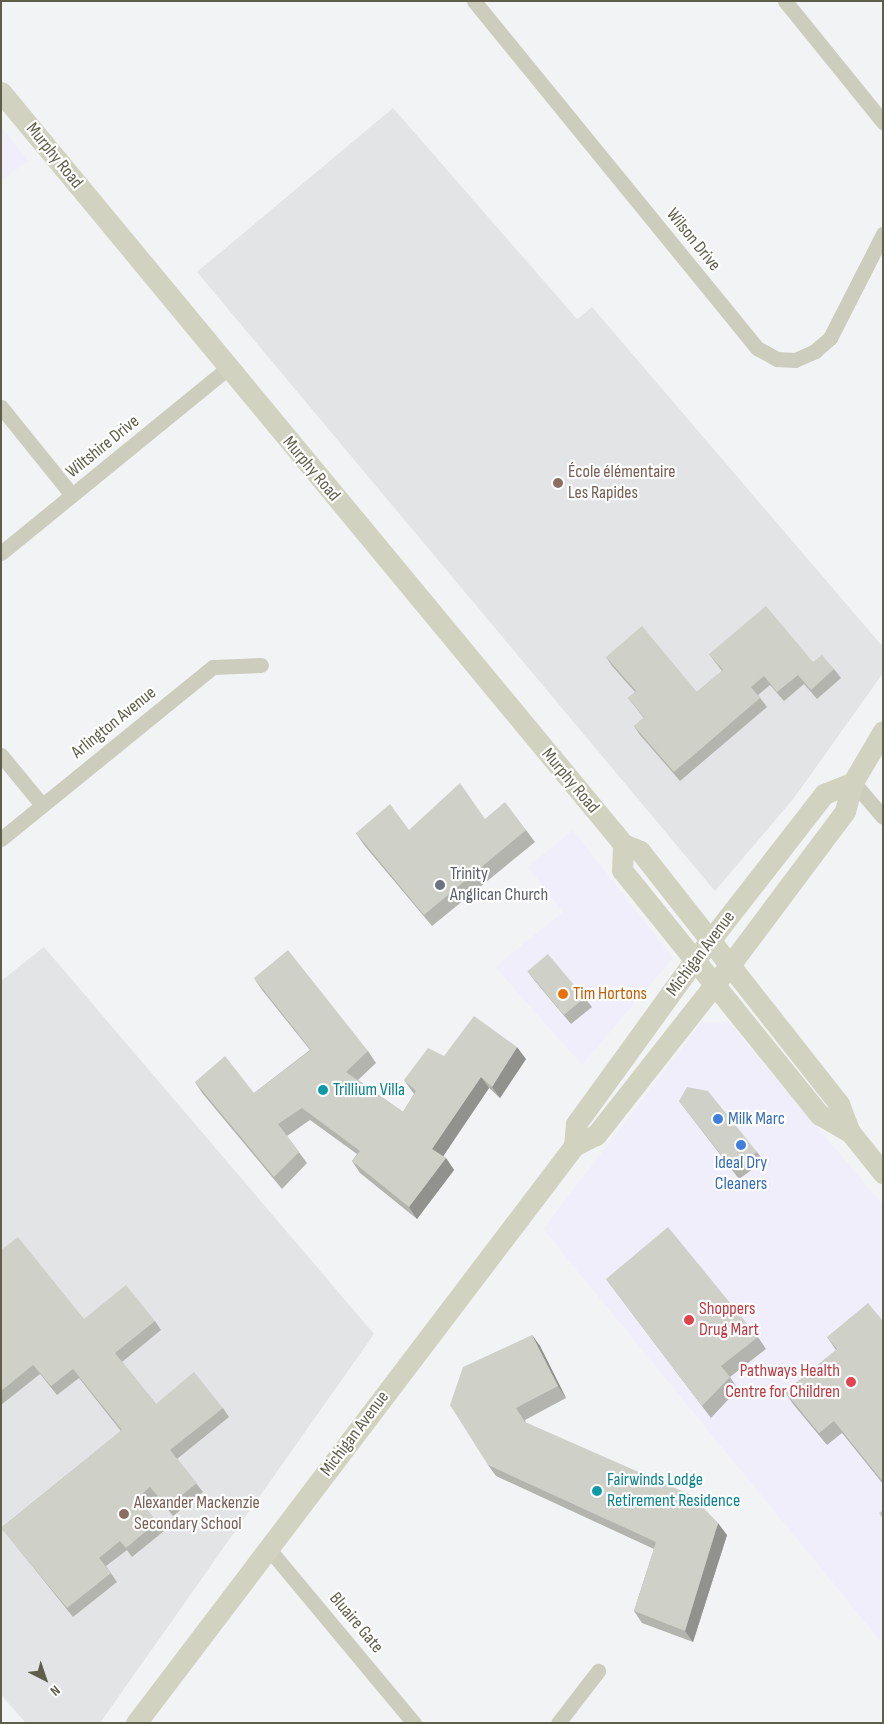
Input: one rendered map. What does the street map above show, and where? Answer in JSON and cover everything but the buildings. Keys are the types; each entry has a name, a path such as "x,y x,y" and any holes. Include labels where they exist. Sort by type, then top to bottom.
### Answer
{"street":[{"name":"Wilson Drive","path":"474,1 756,348 777,359 794,360 815,351 830,338 883,234"},
{"path":"785,1 883,122"},
{"name":"Murphy Road","path":"1,92 227,369 623,844 640,851 839,1104 850,1132 883,1173"},
{"name":"Wiltshire Drive","path":"1,553 227,369"},
{"path":"1,407 72,496"},
{"name":"Arlington Avenue","path":"1,838 213,667 260,665"},
{"name":"Michigan Avenue","path":"136,1723 574,1146 596,1135 730,964 845,811 853,782 883,731"},
{"path":"1,756 42,805"},
{"path":"853,782 883,817"},
{"name":"Michigan Avenue","path":"574,1146 576,1124 694,961 824,794 853,782"},
{"name":"Murphy Road","path":"623,844 622,870 820,1115 850,1132"},
{"name":"Bluaire Gate","path":"268,1548 414,1723"},
{"path":"558,1723 598,1671"}],"shaded area":[{"name":"École élémentaire Les Rapides","path":"393,108 577,319 592,307 883,647 883,673 794,798 715,891 197,272"},
{"path":"1,126 28,161 1,181"},
{"path":"573,830 673,958 582,1065 495,967 563,912 528,867"},
{"name":"Alexander Mackenzie Secondary School","path":"44,947 374,1334 100,1723 26,1723 1,1695 1,981"},
{"path":"702,1022 729,1023 883,1205 883,1644 543,1229"}],"place":[{"name":"École élémentaire Les Rapides","path":"558,483"},
{"name":"Trinity Anglican Church","path":"440,885"},
{"name":"Tim Hortons","path":"563,994"},
{"name":"Trillium Villa","path":"323,1090"},
{"name":"Milk Marc","path":"718,1119"},
{"name":"Ideal Dry Cleaners","path":"741,1145"},
{"name":"Shoppers Drug Mart","path":"689,1320"},
{"name":"Pathways Health Centre for Children","path":"851,1382"},
{"name":"Fairwinds Lodge Retirement Residence","path":"597,1491"},
{"name":"Alexander Mackenzie Secondary School","path":"124,1514"}]}
